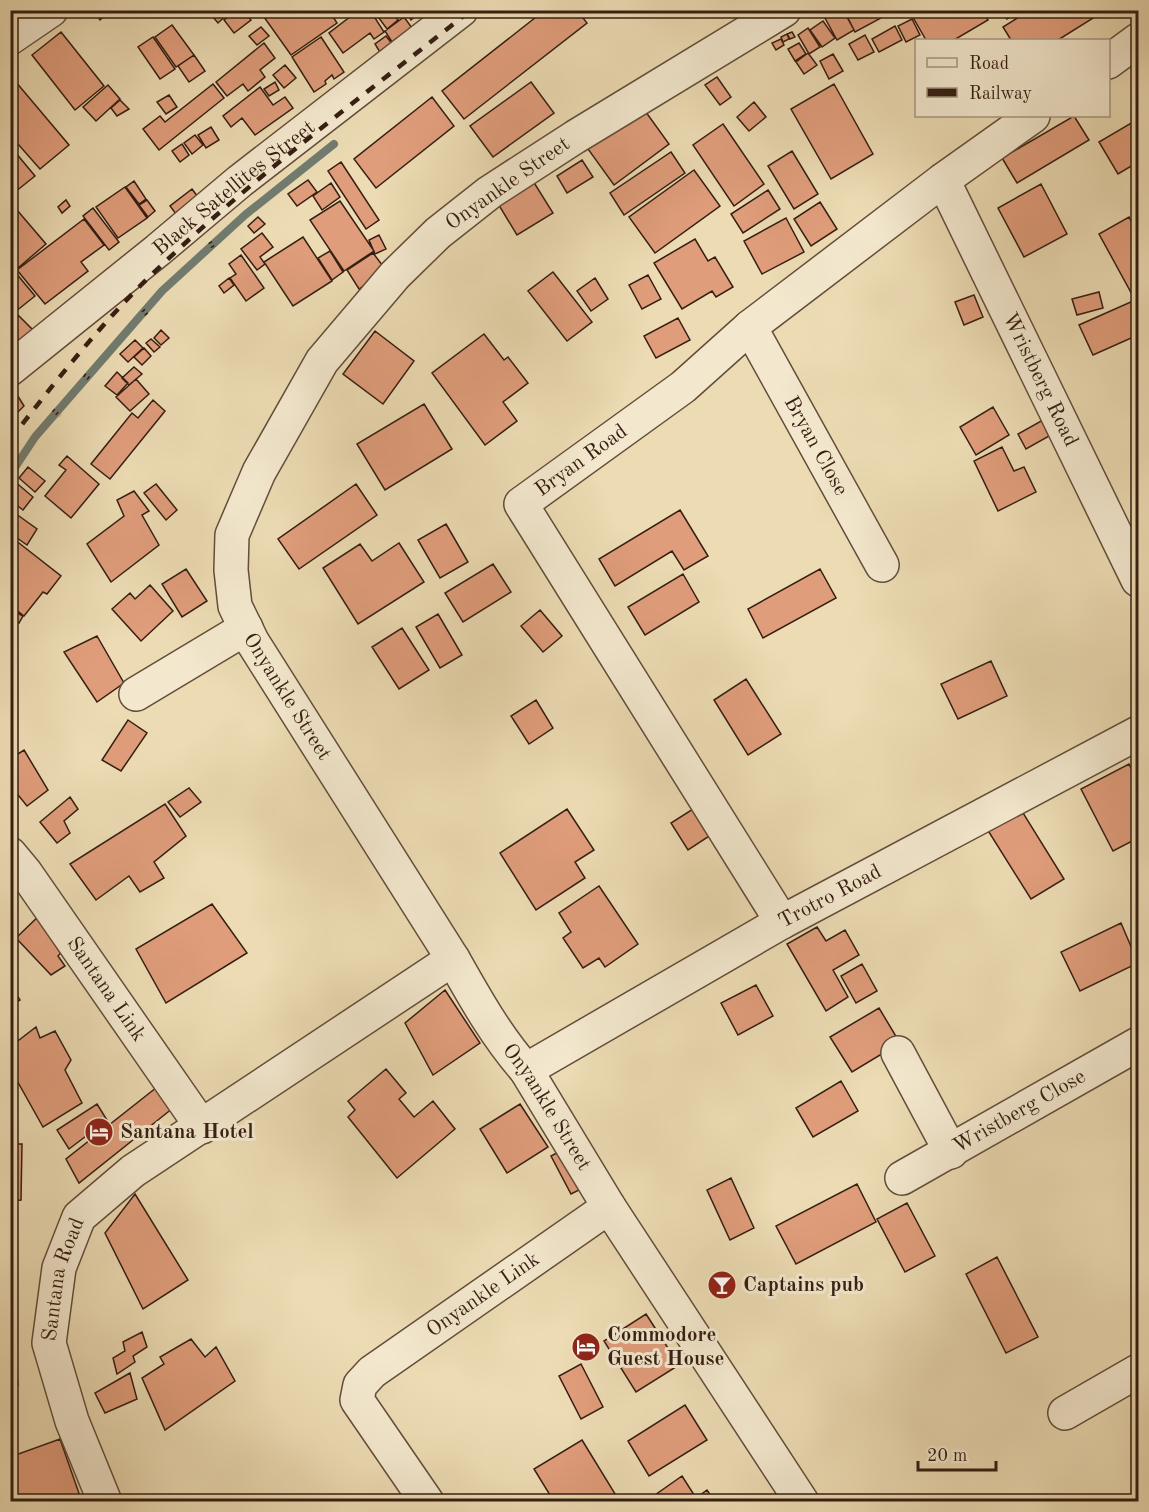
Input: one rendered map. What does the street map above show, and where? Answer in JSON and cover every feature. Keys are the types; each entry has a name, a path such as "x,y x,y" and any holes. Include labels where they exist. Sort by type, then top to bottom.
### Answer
{"street":[{"path":"10,38 51,10"},
{"name":"Black Satellites Street","path":"10,369 149,258 240,181 461,10"},
{"name":"Onyankle Street","path":"784,10 575,137 490,192 438,233 395,275 322,362 259,472 232,535 231,570 235,606 252,641 453,959 483,1012 509,1051 526,1070 609,1207 802,1502"},
{"path":"1110,61 1138,40"},
{"name":"Bryan Road","path":"782,922 520,504 683,387 750,327 944,180 1032,117"},
{"name":"Wristberg Road","path":"944,180 1138,580"},
{"name":"Bryan Close","path":"750,327 882,565"},
{"path":"136,694 246,628"},
{"name":"Trotro Road","path":"526,1070 782,922 1138,733"},
{"name":"Santana Link","path":"10,854 25,872 202,1127"},
{"name":"Santana Road","path":"105,1502 72,1421 49,1343 59,1268 79,1216 133,1171 453,959"},
{"name":"Wristberg Close","path":"902,1178 1138,1044"},
{"path":"898,1053 951,1152"},
{"name":"Onyankle Link","path":"427,1502 357,1400 360,1385 372,1372 609,1207"},
{"path":"1065,1413 1138,1371"}],"path":[{"path":"143,310 147,315"},
{"path":"84,375 91,380"},
{"path":"53,410 60,416"}],"building":[{"path":"10,10 23,10 12,17"},
{"path":"93,10 108,10 109,12 100,20"},
{"path":"207,10 232,10 218,23"},
{"path":"237,10 244,10 251,20 234,33 224,20"},
{"path":"259,10 329,10 337,23 291,55"},
{"path":"359,10 370,10 384,32 374,39 370,33 343,53 329,33"},
{"path":"373,10 390,10 398,20 387,29"},
{"path":"404,10 423,10 411,20"},
{"path":"545,10 577,10 587,23 464,119 442,91"},
{"path":"838,10 843,10 854,30 837,40 825,18"},
{"path":"844,10 877,10 881,18 855,32"},
{"path":"914,10 982,10 988,20 956,39 925,39 910,12"},
{"path":"1001,10 1021,10 1007,19"},
{"path":"1030,10 1106,10 1060,39 1010,39 1003,27"},
{"path":"404,17 412,28 392,42 385,31"},
{"path":"912,19 920,35 906,42 898,26"},
{"path":"823,21 835,38 822,47 810,30"},
{"path":"172,25 194,55 176,67 155,37"},
{"path":"895,26 902,40 879,52 872,39"},
{"path":"261,27 269,36 257,45 249,36"},
{"path":"808,28 820,47 809,54 798,35"},
{"path":"61,32 104,86 75,110 32,55"},
{"path":"792,32 795,37 790,39 787,34"},
{"path":"787,34 789,39 783,42 781,37"},
{"path":"865,35 874,52 858,60 849,44"},
{"path":"386,36 393,45 381,54 375,44"},
{"path":"153,37 175,69 160,79 138,47"},
{"path":"321,37 344,72 334,79 332,75 325,81 326,84 314,92 292,57"},
{"path":"781,39 784,45 776,50 772,43"},
{"path":"264,43 275,58 260,70 265,77 248,91 243,84 227,96 216,82"},
{"path":"799,43 806,54 795,61 788,49"},
{"path":"808,53 817,65 804,74 796,62"},
{"path":"833,54 843,71 829,79 820,61"},
{"path":"194,55 205,71 189,82 178,66"},
{"path":"285,65 296,78 284,88 273,75"},
{"path":"10,75 69,145 40,169 10,135"},
{"path":"717,77 731,97 720,105 705,85"},
{"path":"275,82 279,90 269,96 264,89"},
{"path":"531,82 554,113 493,157 470,126"},
{"path":"213,84 224,98 159,150 143,129 160,116 165,122"},
{"path":"834,84 873,154 831,179 791,109"},
{"path":"108,85 120,99 96,121 83,107"},
{"path":"260,87 273,105 285,97 293,108 255,135 242,118 231,127 223,116"},
{"path":"169,95 177,107 166,114 157,102"},
{"path":"432,97 454,126 376,188 354,159"},
{"path":"120,100 129,109 117,116 111,108"},
{"path":"754,102 766,117 749,131 737,117"},
{"path":"643,108 669,144 614,185 588,149"},
{"path":"1072,117 1075,117 1089,140 1017,183 1002,158"},
{"path":"1138,119 1138,162 1118,174 1099,142"},
{"path":"723,124 764,184 734,206 693,145"},
{"path":"211,127 219,140 206,148 198,135"},
{"path":"195,135 203,145 192,154 184,143"},
{"path":"182,144 189,155 180,162 172,151"},
{"path":"10,146 35,176 10,196"},
{"path":"792,151 818,194 794,209 768,166"},
{"path":"671,152 685,173 624,215 610,193"},
{"path":"582,160 593,177 567,193 557,176"},
{"path":"341,162 379,220 366,229 328,171"},
{"path":"694,170 720,206 655,253 629,217"},
{"path":"308,180 317,192 297,206 288,194"},
{"path":"134,181 146,199 139,204 126,187"},
{"path":"533,181 553,213 517,235 497,202"},
{"path":"331,183 340,197 322,210 313,196"},
{"path":"1041,184 1067,234 1024,257 998,208"},
{"path":"125,187 147,218 118,238 96,207"},
{"path":"192,189 201,201 179,218 170,206"},
{"path":"768,190 780,209 743,233 731,214"},
{"path":"66,200 70,206 62,213 58,207"},
{"path":"147,200 155,211 148,217 139,205"},
{"path":"340,201 374,251 344,271 310,220"},
{"path":"820,202 837,229 811,246 794,219"},
{"path":"93,208 119,242 109,250 83,216"},
{"path":"17,210 46,244 18,268 10,260 10,215"},
{"path":"258,217 265,224 254,233 248,226"},
{"path":"1129,217 1138,234 1138,296 1134,298 1099,234"},
{"path":"786,218 804,252 762,274 744,241"},
{"path":"84,219 104,245 81,262 88,271 45,304 17,270"},
{"path":"262,233 273,247 260,257 265,264 257,270 241,249"},
{"path":"379,235 386,249 375,254 369,240"},
{"path":"303,237 332,281 293,306 264,262"},
{"path":"695,239 708,261 715,257 733,287 716,297 712,291 682,309 654,263"},
{"path":"330,251 343,272 332,280 318,258"},
{"path":"373,253 386,270 359,289 347,270"},
{"path":"241,255 264,288 246,301 230,278 236,274 229,264"},
{"path":"10,266 35,296 10,316"},
{"path":"553,272 592,322 567,341 528,291"},
{"path":"648,275 661,299 642,309 629,285"},
{"path":"229,278 234,285 224,293 219,286"},
{"path":"595,278 608,299 591,311 577,291"},
{"path":"1099,292 1103,308 1077,315 1072,299"},
{"path":"974,295 983,317 964,325 955,302"},
{"path":"1133,301 1138,314 1138,335 1093,355 1079,325"},
{"path":"18,315 33,330 10,354 10,323"},
{"path":"678,318 690,340 656,358 644,336"},
{"path":"161,330 169,338 161,345 154,338"},
{"path":"375,331 414,361 383,404 343,374"},
{"path":"484,334 504,360 508,357 528,383 503,402 517,421 485,445 432,373"},
{"path":"151,339 160,347 154,352 146,343"},
{"path":"135,340 143,348 128,362 120,354"},
{"path":"144,348 151,356 142,365 134,357"},
{"path":"134,367 142,374 129,385 122,378"},
{"path":"117,372 128,383 117,395 105,386"},
{"path":"136,379 149,394 130,411 116,397"},
{"path":"11,385 24,406 15,415 10,409"},
{"path":"153,400 165,411 110,479 91,464 132,413 138,418"},
{"path":"424,404 452,449 385,490 357,444"},
{"path":"993,407 1009,435 976,455 960,427"},
{"path":"1050,416 1058,431 1026,449 1018,434"},
{"path":"1002,447 1014,471 1024,467 1036,492 998,511 974,461"},
{"path":"67,456 99,484 71,518 45,496 66,470 59,465"},
{"path":"28,467 45,481 35,492 19,478"},
{"path":"13,480 33,497 23,510 10,500 10,484"},
{"path":"156,484 177,510 166,520 144,493"},
{"path":"356,484 377,515 299,569 278,539"},
{"path":"134,491 149,511 142,515 159,545 111,582 87,544 124,516 117,500"},
{"path":"680,510 708,556 684,570 672,551 615,586 599,559"},
{"path":"12,511 37,529 27,545 10,533"},
{"path":"446,524 468,562 440,578 418,540"},
{"path":"10,536 61,576 47,594 43,592 24,616 10,605"},
{"path":"399,543 424,582 358,624 323,568 360,544 372,561"},
{"path":"493,564 511,592 463,622 445,593"},
{"path":"186,569 207,601 182,617 162,584"},
{"path":"820,569 836,598 763,638 748,609"},
{"path":"683,574 699,602 645,635 628,607"},
{"path":"150,585 173,611 141,641 112,609 130,593 135,599"},
{"path":"10,609 23,616 19,623 14,621 10,626"},
{"path":"540,610 562,636 543,652 521,626"},
{"path":"438,614 462,655 440,668 416,627"},
{"path":"402,628 429,670 399,689 372,647"},
{"path":"97,636 124,683 97,702 64,652"},
{"path":"991,661 1007,696 958,719 941,684"},
{"path":"746,679 781,734 748,755 714,700"},
{"path":"536,700 553,728 529,744 511,716"},
{"path":"128,720 147,733 121,771 102,760"},
{"path":"24,750 48,790 27,806 10,785 10,759"},
{"path":"1129,764 1138,782 1138,838 1113,851 1081,789"},
{"path":"189,788 201,802 180,817 168,802"},
{"path":"70,797 78,809 64,821 70,833 57,843 40,822"},
{"path":"1015,800 1064,879 1031,899 982,821"},
{"path":"704,802 720,829 688,850 671,823"},
{"path":"165,804 186,836 154,862 164,878 140,892 129,876 96,900 70,864"},
{"path":"567,809 594,850 575,862 585,878 536,910 500,853"},
{"path":"10,877 19,886 10,896"},
{"path":"599,886 638,944 605,967 599,958 583,968 563,938 571,932 559,913"},
{"path":"212,904 247,953 166,1003 136,949"},
{"path":"43,912 66,947 58,956 65,966 51,975 16,938"},
{"path":"1121,923 1138,963 1080,991 1061,952"},
{"path":"817,927 826,941 845,930 859,955 833,970 848,997 826,1011 787,944"},
{"path":"862,964 877,991 856,1003 841,976"},
{"path":"10,985 20,1000 10,1006"},
{"path":"756,985 773,1016 738,1035 721,1003"},
{"path":"445,990 480,1043 433,1075 405,1023"},
{"path":"879,1008 900,1043 852,1072 830,1037"},
{"path":"36,1027 40,1038 55,1031 71,1060 65,1070 82,1103 43,1127 10,1068 10,1047"},
{"path":"386,1069 406,1093 399,1099 414,1117 433,1101 455,1129 397,1178 348,1117 355,1110 348,1101"},
{"path":"166,1080 183,1100 79,1183 66,1159"},
{"path":"841,1081 858,1111 813,1137 796,1108"},
{"path":"97,1104 107,1120 69,1149 57,1130"},
{"path":"520,1104 548,1147 507,1173 480,1129"},
{"path":"10,1144 22,1144 21,1200 10,1201"},
{"path":"562,1150 583,1188 571,1194 551,1156"},
{"path":"731,1178 754,1228 730,1240 707,1190"},
{"path":"857,1184 876,1222 796,1264 776,1226"},
{"path":"135,1194 188,1280 143,1309 105,1233"},
{"path":"907,1203 935,1256 905,1272 877,1219"},
{"path":"997,1257 1038,1337 1006,1353 966,1274"},
{"path":"646,1314 679,1365 636,1392 604,1341"},
{"path":"142,1332 147,1347 133,1356 135,1362 117,1374 113,1358 125,1351 123,1342"},
{"path":"191,1339 205,1357 216,1347 235,1381 165,1430 142,1378 164,1364 160,1357"},
{"path":"10,1360 16,1360 18,1385 10,1385"},
{"path":"581,1364 603,1407 581,1419 559,1376"},
{"path":"130,1373 137,1399 105,1413 95,1393"},
{"path":"685,1405 707,1440 649,1476 628,1441"},
{"path":"60,1439 82,1502 10,1502 10,1457"},
{"path":"582,1440 617,1497 611,1502 561,1502 558,1497 553,1500 534,1469"},
{"path":"682,1476 696,1498 707,1490 715,1502 645,1502"},
{"path":"209,1495 213,1502 200,1502"}],"waterway":[{"path":"10,475 35,437 162,291 245,215 334,144"}],"railway":[{"path":"10,440 105,324 178,250 301,144 471,10"}],"place":[{"name":"Santana Hotel","path":"99,1132"},
{"name":"Captains pub","path":"722,1285"},
{"name":"Commodore Guest House","path":"586,1347"}]}
